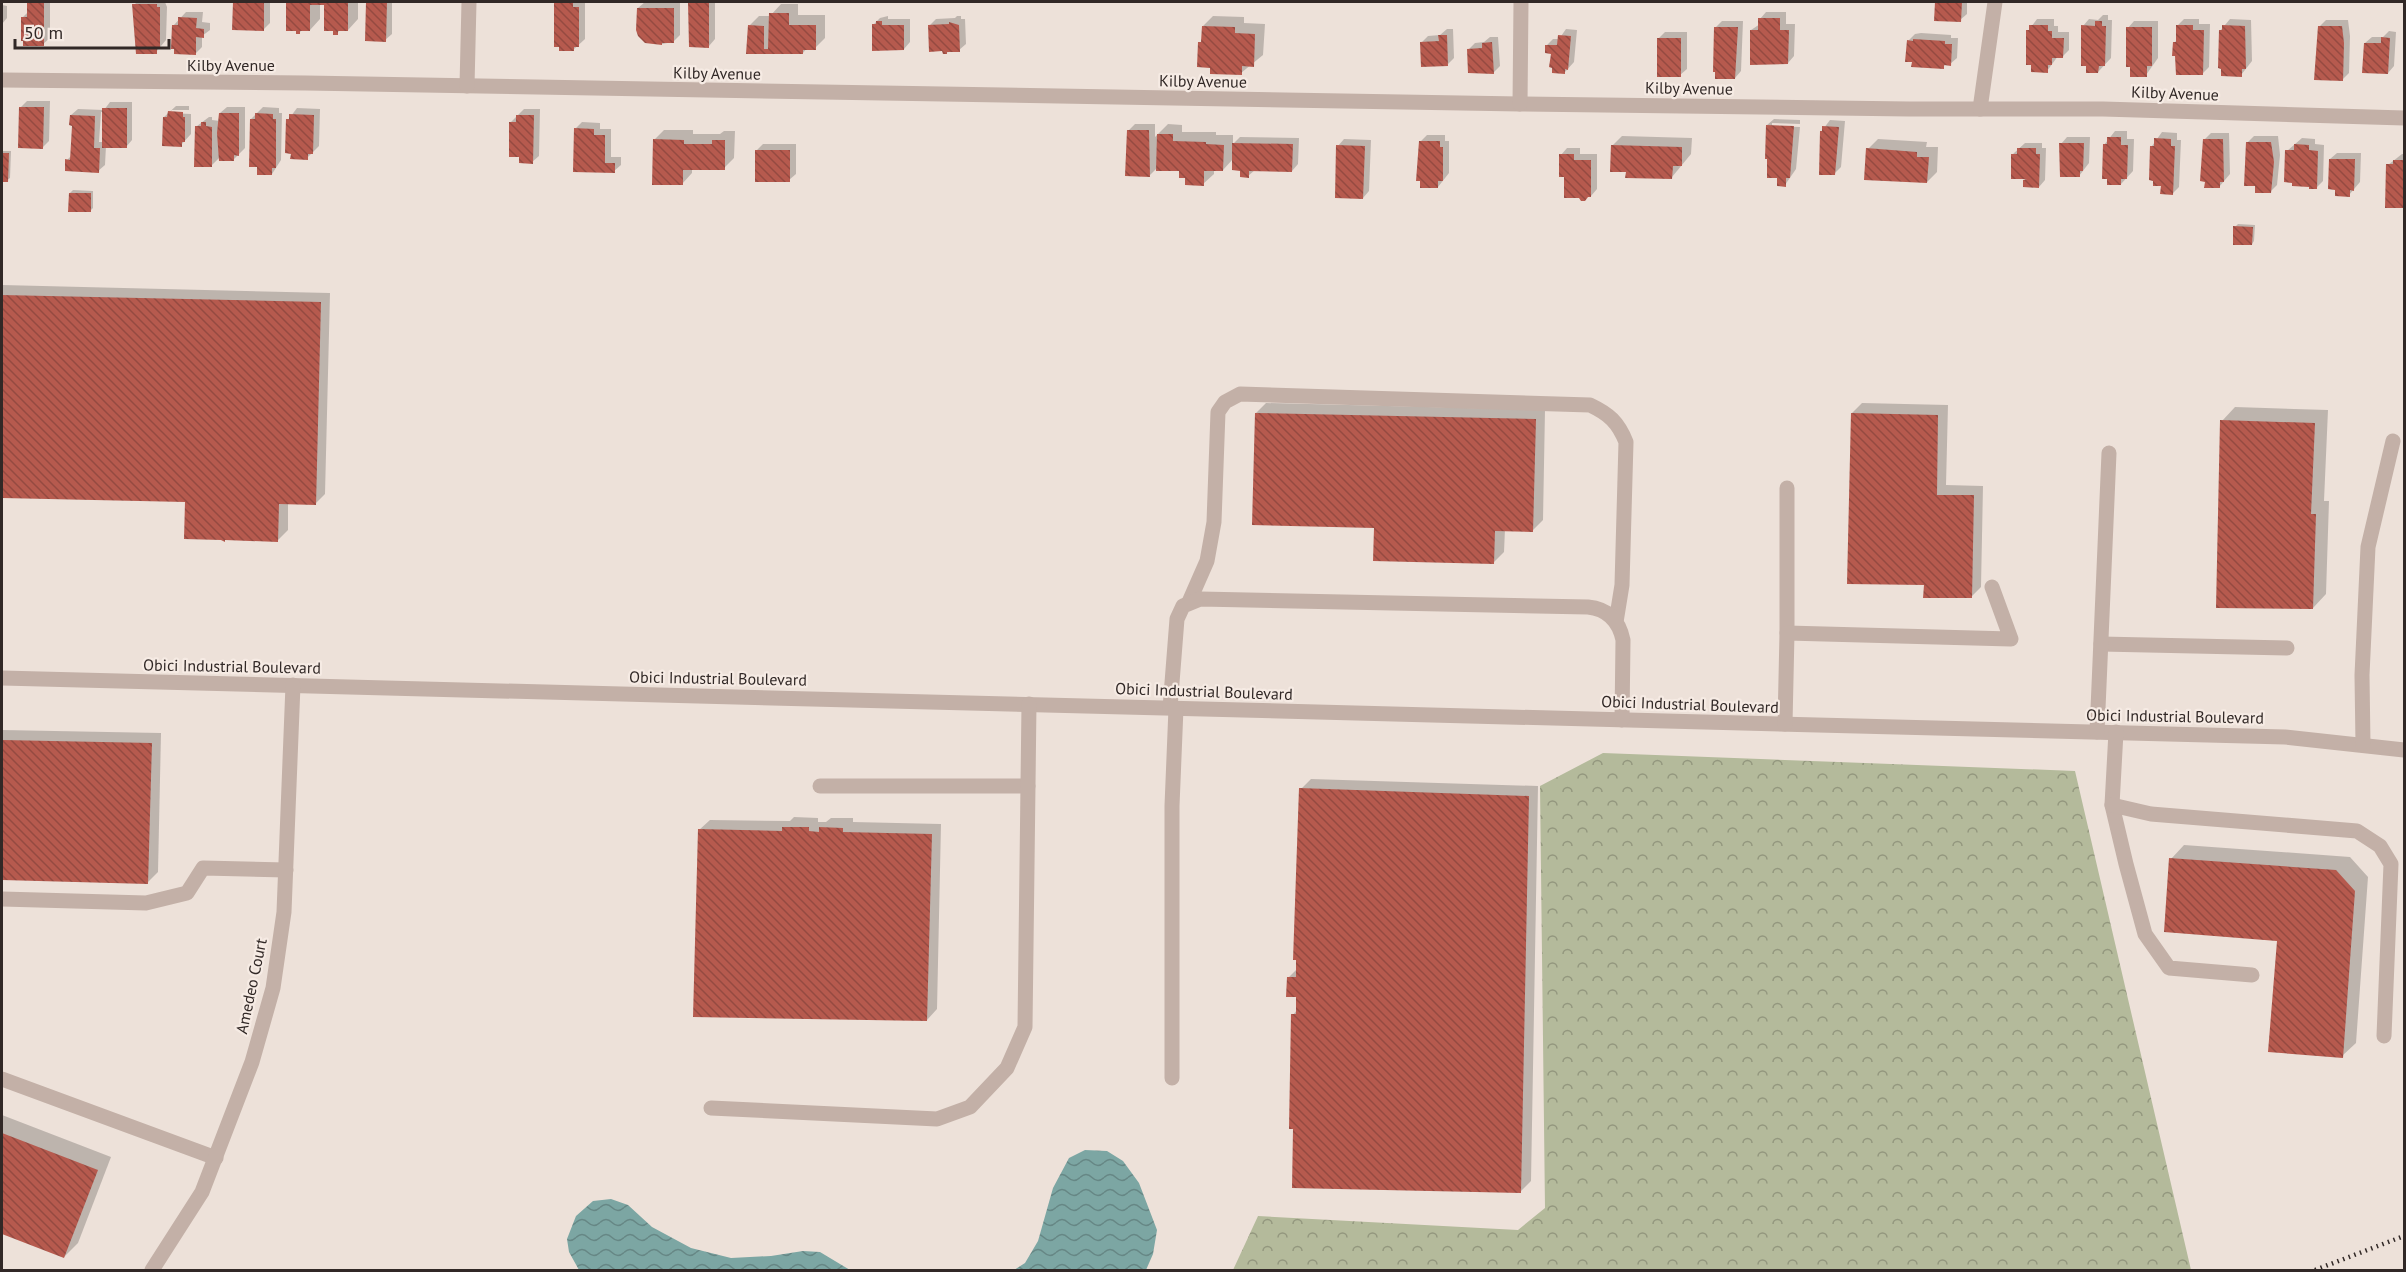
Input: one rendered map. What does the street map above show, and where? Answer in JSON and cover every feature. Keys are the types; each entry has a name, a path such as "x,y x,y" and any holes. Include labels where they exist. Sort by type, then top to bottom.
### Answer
{"street":[{"path":"467,86 469,2"},
{"path":"1520,104 1521,2"},
{"path":"1980,109 1995,2"},
{"name":"Kilby Avenue","path":"2,80 1520,104 2103,109 2404,118"},
{"path":"1172,1078 1173,708 1177,619 1180,610 1189,602 1207,561 1214,522 1218,412 1225,402 1240,394 1590,405 1607,413 1620,426 1626,442 1622,585 1616,621"},
{"path":"2363,745 2362,675 2368,547 2393,441"},
{"path":"2097,732 2109,453"},
{"path":"1785,724 1787,488"},
{"path":"1787,633 2011,639 1992,587"},
{"path":"1189,602 1200,599 1255,599 1588,607 1603,610 1616,621 1623,640 1622,720"},
{"path":"2101,644 2287,648"},
{"name":"Obici Industrial Boulevard","path":"2,678 2285,737 2404,750"},
{"name":"Amedeo Court","path":"152,1270 202,1192 252,1062 273,988 284,912 293,686"},
{"path":"711,1108 937,1119 970,1107 1008,1068 1025,1026 1029,704"},
{"path":"2116,732 2112,805 2145,934 2169,968 2252,975"},
{"path":"820,786 1028,786"},
{"path":"2112,805 2151,814 2357,831 2380,846 2391,864 2384,1036"},
{"path":"2,899 146,903 187,893 203,868 286,870"},
{"path":"2,1079 216,1158"}],"green space":[{"path":"1603,753 2075,771 2191,1270 1233,1270 1258,1216 1518,1230 1545,1208 1540,786"}],"water":[{"path":"1085,1150 1107,1151 1123,1161 1139,1183 1157,1230 1153,1254 1146,1270 1014,1270 1025,1263 1038,1241 1053,1188 1069,1158"},
{"path":"611,1199 628,1205 652,1227 691,1248 731,1258 771,1256 803,1251 820,1252 850,1270 579,1270 569,1252 567,1239 576,1216 593,1201"}],"building":[{"path":"233,2 264,2 264,31 232,30"},
{"path":"286,2 348,2 348,31 338,31 338,35 333,35 333,31 324,31 324,5 310,5 310,31 300,31 300,34 296,34 296,31 286,31"},
{"path":"366,2 387,2 386,42 365,41"},
{"path":"554,2 573,2 573,7 579,7 579,47 574,47 574,51 559,51 559,47 554,47"},
{"path":"688,2 709,2 709,48 689,47"},
{"path":"1935,2 1962,2 1961,22 1934,21"},
{"path":"27,3 44,3 44,46 23,46 23,41 21,41 21,17 27,17"},
{"path":"132,4 157,4 157,7 160,7 160,49 157,49 157,54 136,54"},
{"path":"637,8 674,8 674,43 662,43 662,45 645,43 636,30"},
{"path":"769,13 789,13 789,25 816,25 816,50 803,50 803,54 746,54 748,25 764,26 764,49 768,49"},
{"path":"178,17 197,18 196,28 204,29 204,38 196,37 196,55 174,54 174,49 171,49 172,25 178,25"},
{"path":"1758,18 1780,18 1780,30 1789,30 1788,64 1750,65 1750,30 1758,30"},
{"path":"876,21 882,21 882,25 904,25 904,50 872,51 872,24 876,24"},
{"path":"2095,21 2102,21 2102,26 2106,26 2105,66 2099,66 2098,73 2086,73 2086,66 2081,66 2081,25 2095,26"},
{"path":"949,22 959,25 960,52 943,54 942,51 929,52 928,25 949,24"},
{"path":"2029,25 2048,25 2048,31 2052,31 2052,38 2064,38 2063,58 2052,58 2052,65 2048,65 2048,73 2031,72 2031,65 2026,65 2026,30 2029,30"},
{"path":"2176,25 2193,25 2193,30 2204,30 2203,75 2176,75 2175,56 2172,56 2173,42 2176,42"},
{"path":"2222,25 2245,26 2246,69 2242,69 2242,77 2221,76 2221,69 2218,68 2219,30 2222,30"},
{"path":"1202,26 1235,27 1235,33 1255,34 1254,67 1242,66 1242,75 1210,74 1210,68 1197,67 1198,42 1201,42"},
{"path":"2318,26 2342,26 2343,81 2314,80"},
{"path":"1714,27 1738,27 1735,79 1715,79 1715,72 1713,72"},
{"path":"2126,27 2152,27 2152,66 2147,66 2147,77 2130,77 2130,67 2126,67"},
{"path":"1438,35 1447,35 1448,66 1421,67 1420,42 1439,41"},
{"path":"1558,35 1571,36 1568,70 1565,69 1565,74 1552,73 1552,68 1549,67 1551,54 1545,53 1545,45 1557,45"},
{"path":"2381,37 2390,38 2388,74 2362,73 2364,43 2381,43"},
{"path":"1657,38 1681,38 1681,77 1657,77"},
{"path":"1913,39 1945,41 1945,44 1952,44 1951,66 1944,65 1944,69 1911,67 1912,62 1905,62 1907,40 1913,41"},
{"path":"1492,42 1494,74 1468,73 1467,49 1482,48 1482,43"},
{"path":"19,107 44,107 43,149 18,148"},
{"path":"102,108 127,108 127,148 102,148"},
{"path":"168,111 183,112 183,117 185,117 185,142 182,142 182,147 162,146 163,117 167,117"},
{"path":"219,113 239,113 239,156 234,155 234,161 219,161 217,133"},
{"path":"255,113 273,114 273,119 276,119 276,168 272,168 272,175 257,175 257,167 249,167 250,119 255,119"},
{"path":"289,114 314,115 313,154 308,154 308,160 290,159 291,154 285,153 286,119 289,119"},
{"path":"70,115 95,116 94,148 100,148 99,173 65,171 65,159 70,160 72,126 69,125"},
{"path":"516,115 534,115 533,164 519,163 519,157 509,157 509,122 516,122"},
{"path":"201,122 206,122 206,126 212,127 212,167 194,167 195,126 201,126"},
{"path":"1766,125 1794,126 1790,178 1786,178 1786,187 1777,186 1777,178 1767,178"},
{"path":"1822,126 1839,127 1835,175 1819,175"},
{"path":"574,128 594,129 594,135 605,135 605,163 615,163 615,173 573,172"},
{"path":"1127,130 1149,130 1150,177 1125,176"},
{"path":"1157,134 1173,134 1173,141 1224,145 1223,171 1204,171 1204,186 1185,185 1185,178 1179,178 1179,171 1156,171"},
{"path":"2107,137 2121,137 2121,145 2128,145 2127,179 2121,179 2121,185 2107,185 2107,179 2102,179 2103,144 2107,144"},
{"path":"2154,138 2171,139 2171,146 2175,146 2173,195 2160,194 2161,186 2153,186 2153,181 2149,180 2150,146 2154,146"},
{"path":"653,139 684,140 684,144 712,144 712,140 725,140 725,170 683,170 683,185 652,185"},
{"path":"2203,139 2223,139 2224,182 2220,182 2220,188 2204,188 2205,182 2200,181"},
{"path":"1419,141 1440,141 1440,147 1443,147 1443,181 1438,181 1438,188 1420,188 1420,181 1416,181"},
{"path":"2246,142 2271,142 2274,162 2271,193 2255,193 2255,186 2244,186"},
{"path":"1232,143 1293,144 1292,172 1249,171 1249,178 1240,177 1240,171 1232,170"},
{"path":"2059,143 2084,143 2083,171 2080,171 2080,177 2060,177"},
{"path":"2294,144 2309,145 2309,150 2318,151 2317,189 2292,186 2292,183 2284,182 2285,150 2294,150"},
{"path":"1336,145 1365,146 1363,199 1335,198"},
{"path":"1611,145 1682,147 1682,166 1673,166 1672,179 1625,178 1626,172 1610,172"},
{"path":"1866,148 1917,152 1917,157 1929,157 1927,183 1864,180"},
{"path":"2017,148 2036,148 2036,154 2040,154 2039,188 2023,187 2023,180 2027,179 2011,179 2011,154 2017,154"},
{"path":"755,150 790,150 790,182 755,182"},
{"path":"2,153 9,153 8,182 2,182"},
{"path":"1559,154 1574,154 1574,160 1591,160 1591,197 1585,201 1579,198 1564,198 1564,177 1559,177"},
{"path":"2329,159 2355,159 2354,191 2350,190 2350,197 2335,196 2335,190 2328,189"},
{"path":"2393,160 2404,160 2404,208 2385,208 2386,164 2393,164"},
{"path":"69,193 91,193 91,212 68,212"},
{"path":"2233,226 2253,227 2252,245 2233,245"},
{"path":"2,295 321,302 316,505 279,504 278,542 225,540 225,542 184,539 185,502 2,498"},
{"path":"1255,413 1536,419 1533,532 1495,531 1494,564 1373,561 1374,528 1252,525"},
{"path":"1851,413 1938,415 1937,495 1974,495 1972,598 1923,598 1924,585 1847,584"},
{"path":"2220,420 2315,423 2311,514 2316,514 2313,609 2216,608"},
{"path":"2,740 152,743 148,884 2,880"},
{"path":"1299,788 1529,796 1521,1193 1292,1188 1293,1129 1289,1129 1291,1014 1296,1014 1296,997 1286,997 1287,977 1296,977 1296,960 1293,960"},
{"path":"782,827 809,827 809,831 819,832 819,827 843,828 843,832 932,834 927,1021 693,1017 698,829 782,831"},
{"path":"2169,858 2336,870 2355,891 2343,1058 2268,1052 2277,941 2164,932"},
{"path":"2,1133 98,1170 64,1258 2,1234"}],"railway":[{"path":"2315,1270 2404,1236"}]}
